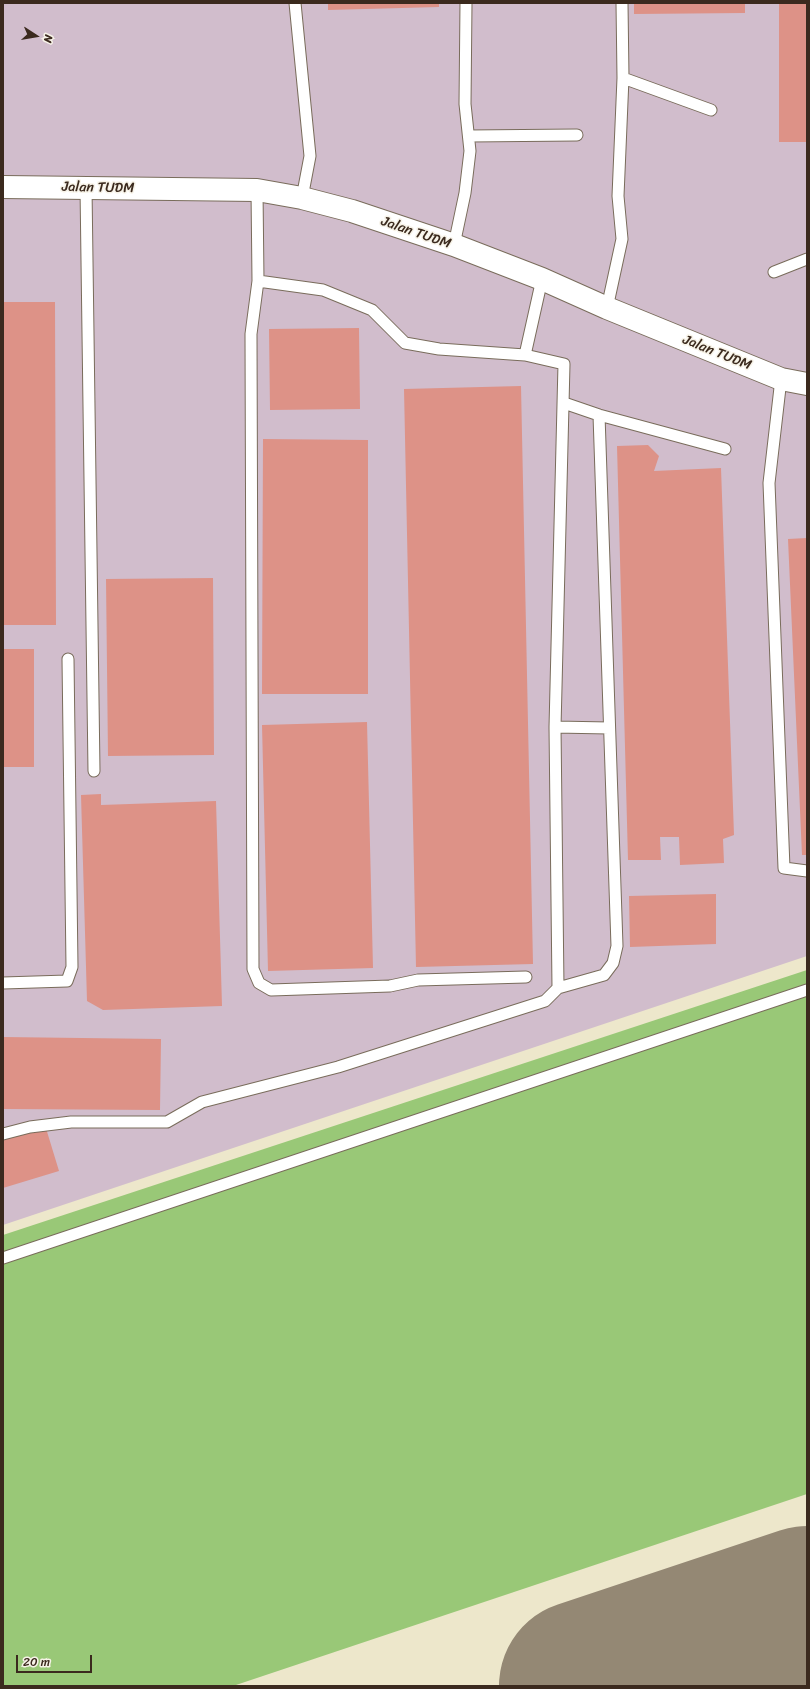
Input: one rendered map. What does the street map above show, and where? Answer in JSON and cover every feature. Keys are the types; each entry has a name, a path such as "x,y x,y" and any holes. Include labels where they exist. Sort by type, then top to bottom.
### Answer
{"street":[{"name":"Jalan TUDM","path":"3,187 257,190 302,198 352,211 454,245 542,279 607,308 781,379 807,384"}],"lane":[{"path":"295,3 310,156 302,198"},
{"path":"454,245 465,192 470,151 465,104 466,3"},
{"path":"607,308 622,239 618,196 623,78 622,3"},
{"path":"623,78 711,110"},
{"path":"469,136 577,135"},
{"path":"86,188 94,771"},
{"path":"257,190 258,282 251,334 253,969 259,983 271,990 390,986 418,980 526,977"},
{"path":"774,272 807,259"},
{"path":"525,355 542,279"},
{"path":"258,282 323,290 372,310 405,343 439,349 525,355 564,364 555,727 558,988"},
{"path":"781,379 769,483 784,868 807,871"},
{"path":"564,403 599,415 725,449"},
{"path":"3,1134 30,1126 71,1122 167,1122 202,1102 338,1067 545,1001 558,988 604,975 613,963 617,946 599,415"},
{"path":"3,983 67,981 72,967 68,659"},
{"path":"555,727 610,728"},
{"path":"3,1258 807,990"}],"shaded area":[{"path":"3,3 807,3 807,956 3,1225"}],"green space":[{"path":"807,970 807,1494 233,1686 3,1686 3,1235"}],"building":[{"path":"328,3 439,3 439,7 328,10"},
{"path":"634,3 745,3 745,13 634,14"},
{"path":"779,3 807,3 807,142 779,142"},
{"path":"3,302 55,302 56,625 3,625"},
{"path":"359,328 360,409 270,410 269,329"},
{"path":"521,386 533,964 416,967 404,389"},
{"path":"263,439 368,440 368,694 262,694"},
{"path":"648,445 659,456 654,471 721,468 734,835 723,839 724,863 680,865 679,837 660,837 661,860 628,860 617,446"},
{"path":"807,538 807,855 802,855 788,539"},
{"path":"213,578 214,755 108,756 106,579"},
{"path":"3,649 34,649 34,767 3,767"},
{"path":"367,722 373,968 268,971 262,725"},
{"path":"101,794 101,805 216,801 222,1006 103,1010 87,1001 81,795"},
{"path":"716,894 716,944 630,947 629,896"},
{"path":"3,1037 161,1039 160,1110 3,1109"},
{"path":"45,1125 59,1171 3,1188 3,1138"}],"taxiway":[{"path":"586,1686 686,1663 744,1661 807,1669"}],"runway":[{"path":"585,1686 807,1612"}]}
